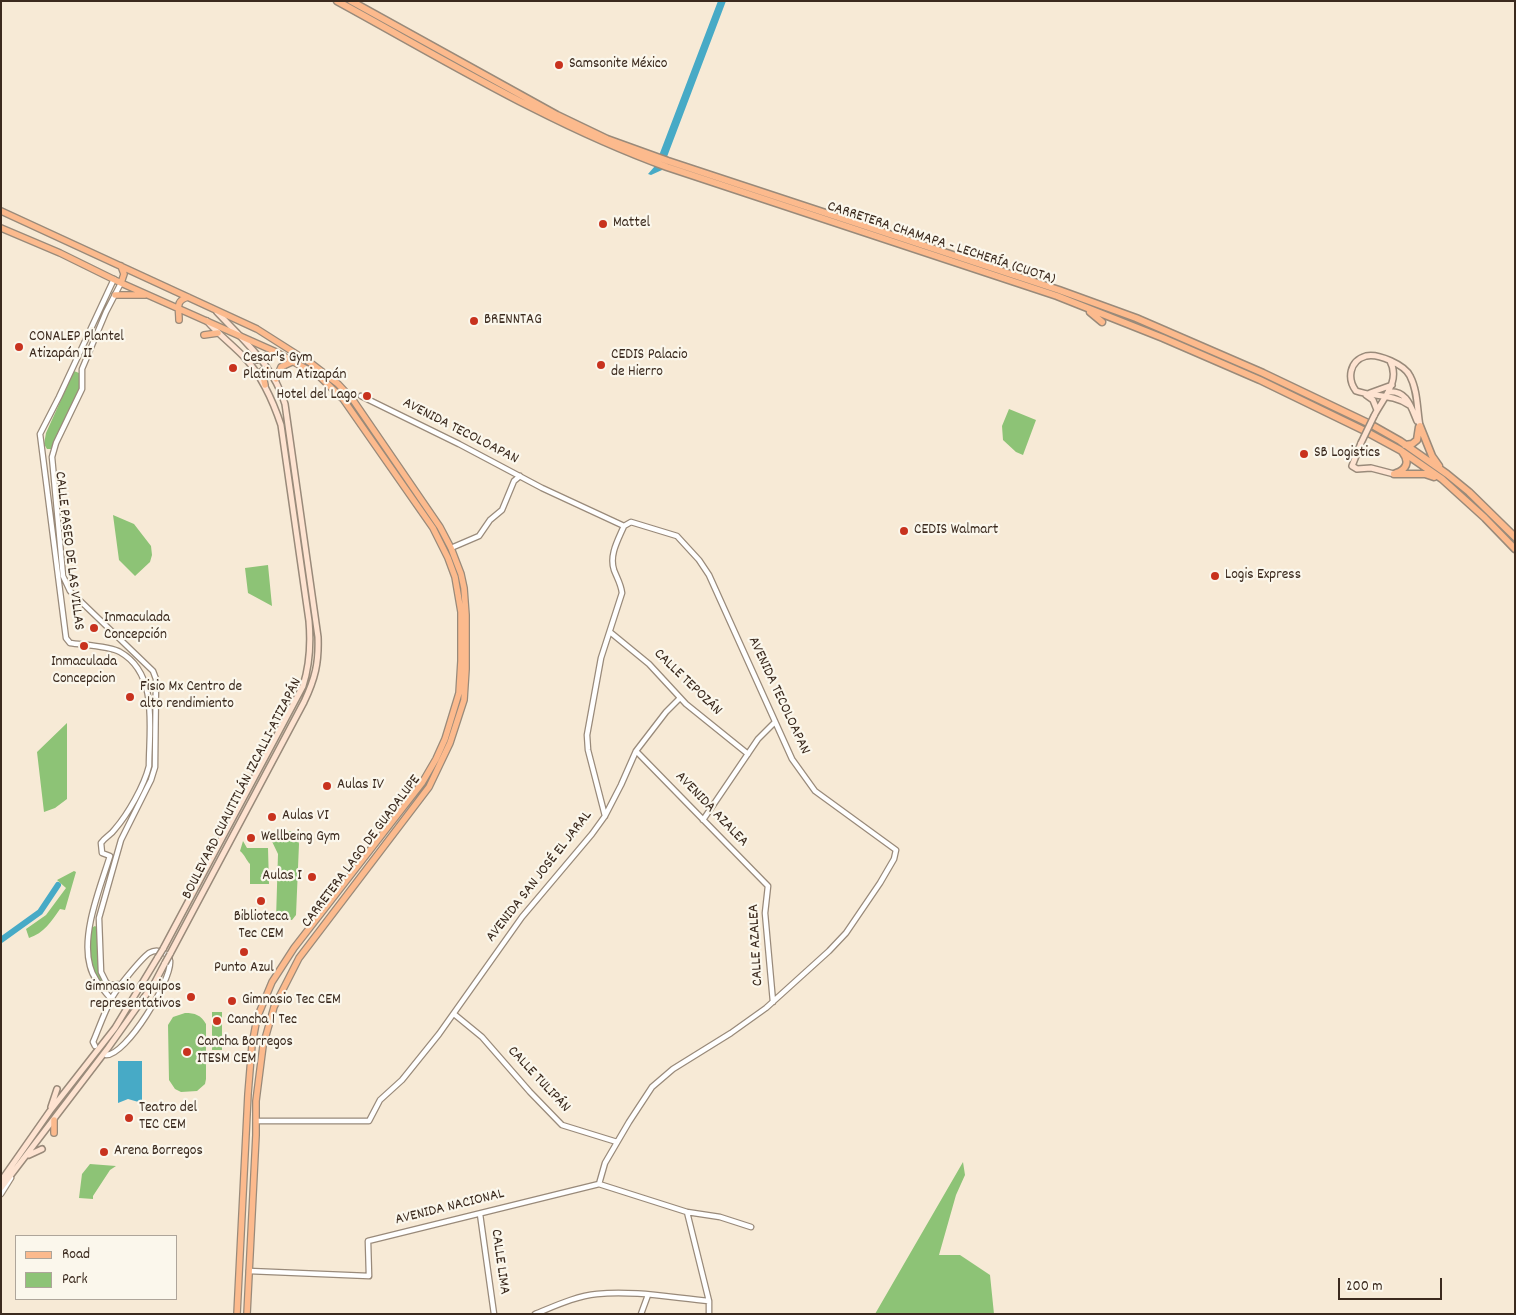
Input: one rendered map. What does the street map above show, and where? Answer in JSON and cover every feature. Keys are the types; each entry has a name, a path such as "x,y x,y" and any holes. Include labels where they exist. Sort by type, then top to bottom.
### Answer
{"highway":[{"name":"CARRETERA CHAMAPA - LECHERÍA (CUOTA)","path":"337,1 556,121 606,144 656,159"},
{"name":"CARRETERA CHAMAPA - LECHERÍA (CUOTA)","path":"351,1 557,115 607,139 668,164 1057,296 1163,338 1260,380 1403,448"},
{"name":"CARRETERA CHAMAPA - LECHERÍA (CUOTA)","path":"668,164 1059,290 1136,318 1297,389 1370,424 1476,498 1515,536"},
{"path":"1057,296 1091,312 1102,322"},
{"path":"1138,334 1148,334 1163,338"},
{"path":"1394,474 1402,471 1407,464 1403,448 1417,440 1420,426"},
{"path":"1420,426 1432,456 1445,477"},
{"path":"1394,474 1426,474 1445,477"},
{"name":"CARRETERA CHAMAPA - LECHERÍA (CUOTA)","path":"1445,477 1515,549"}],"main road":[{"name":"CARRETERA LAGO DE GUADALUPE","path":"1,211 257,329 312,364 338,384 353,400 440,526 461,574 466,601 466,669 462,709 450,743 429,788 299,958 274,1007 263,1046 256,1101 247,1314"},
{"name":"CARRETERA LAGO DE GUADALUPE","path":"1,228 60,252 114,280 236,333 294,361 325,381 349,407 434,528 448,558 457,585 460,612 459,693 451,722 436,759 422,783 294,948 272,982 257,1018 248,1084 237,1314"},
{"path":"60,252 57,243 67,241"},
{"path":"121,266 124,274 122,283"},
{"path":"115,295 149,296"},
{"path":"179,320 180,300 188,297"},
{"name":"BOULEVARD CUAUTITLÁN IZCALLI-ATIZAPÁN","path":"1,1188 54,1120 155,982 282,746 311,688 317,668 318,637 316,618 301,527 285,404 276,379 214,308"},
{"name":"BOULEVARD CUAUTITLÁN IZCALLI-ATIZAPÁN","path":"1,1181 50,1111 115,1028 163,949 242,798 304,686 310,653 309,621 284,443 274,404 265,385 246,359 205,320"},
{"path":"204,335 218,333"},
{"path":"246,359 260,359 276,352"},
{"path":"1376,413 1373,400 1365,394 1356,391 1352,386 1350,374 1355,364 1366,356 1390,361 1404,368 1411,378 1420,426"},
{"path":"276,379 281,367 294,361"},
{"path":"1390,361 1394,373 1392,385 1361,443 1352,466 1357,469 1371,468 1394,474"},
{"path":"265,385 262,371 267,368"},
{"path":"1365,394 1392,385"},
{"path":"1365,394 1387,394 1400,399 1409,405 1420,426"},
{"path":"230,808 242,798"},
{"path":"367,853 374,858"},
{"path":"272,982 283,987"},
{"path":"127,1008 133,1009 132,1014"},
{"path":"50,1111 57,1089"},
{"path":"54,1120 54,1133"},
{"path":"246,1135 256,1135"},
{"path":"26,1156 42,1149"}],"street":[{"name":"CALLE PASEO DE LAS VILLAS","path":"111,999 94,978 90,967 87,953 90,926 110,856 102,853 101,843 110,836 127,813 149,766 149,699 138,667 120,652 112,649 70,643 66,638 40,434 114,280"},
{"name":"CALLE PASEO DE LAS VILLAS","path":"106,982 101,972 99,918 121,840 151,780 155,767 156,685 153,671 70,591 63,576 52,452 82,389 82,370 106,312 122,283"},
{"path":"100,309 106,312"},
{"path":"73,366 82,370"},
{"path":"353,400 361,396"},
{"path":"358,407 361,396"},
{"name":"AVENIDA TECOLOAPAN","path":"361,396 459,444 549,492 624,526 631,522 677,536 699,560 709,575 792,759 815,791 896,850 894,859 880,883 846,933 829,951 773,1002 743,1025 673,1069 659,1081 647,1095 617,1142 603,1169 599,1184"},
{"path":"42,446 52,452"},
{"path":"451,548 479,536 490,520 502,510 514,481 520,476"},
{"name":"AVENIDA SAN JOSÉ EL JARAL","path":"256,1121 369,1121 380,1100 417,1063 522,917 605,816 586,740 599,667 622,593 613,562 613,552 624,526"},
{"path":"59,594 64,590 70,591"},
{"name":"CALLE TEPOZÁN","path":"610,632 649,664 680,698 748,754"},
{"path":"112,649 119,646 120,641"},
{"path":"605,816 636,752 666,712 680,698"},
{"path":"703,820 758,739 775,722"},
{"name":"AVENIDA AZALEA","path":"636,752 768,886"},
{"path":"110,836 121,840"},
{"name":"CALLE AZALEA","path":"768,886 765,913 773,1002"},
{"path":"90,926 96,925 100,928"},
{"path":"94,1044 111,999 120,984 149,953 160,951 170,957 170,964 156,1000 133,1034 115,1052 106,1055"},
{"path":"101,987 106,982 115,986 120,984"},
{"name":"CALLE TULIPÁN","path":"454,1014 482,1036 543,1107 562,1125 617,1142"},
{"path":"1,1194 18,1169 19,1164"},
{"path":"1,1175 7,1171"},
{"path":"599,1184 686,1212 720,1217 751,1227"},
{"name":"AVENIDA NACIONAL","path":"249,1271 367,1277 370,1274 368,1241 599,1184"},
{"path":"686,1212 709,1302 709,1314"},
{"name":"CALLE LIMA","path":"480,1214 494,1314"},
{"path":"535,1314 572,1300 597,1294 648,1295 709,1302"},
{"path":"641,1314 648,1295"}],"green space":[{"path":"74,371 79,373 79,389 51,449 47,449 44,444 46,433"},
{"path":"1009,409 1036,420 1023,455 1016,452 1003,440 1002,426"},
{"path":"113,515 134,524 151,546 152,555 150,562 135,576 119,560"},
{"path":"268,565 272,606 248,593 245,568"},
{"path":"67,723 67,799 55,808 44,812 37,752"},
{"path":"267,831 296,831 299,844 296,915 292,920 276,919 278,854"},
{"path":"243,841 247,848 268,848 269,884 250,884 250,864 240,851"},
{"path":"74,871 76,872 65,910 60,909 43,930 29,938 26,929 46,915 66,888 57,880"},
{"path":"95,926 99,929 100,971 105,982 102,985 94,972 90,958 91,928"},
{"path":"212,1012 222,1012 222,1050 212,1050"},
{"name":"Cancha Borregos ITESM CEM","path":"185,1013 197,1015 206,1024 206,1079 205,1084 197,1091 181,1092 175,1089 169,1080 168,1025 173,1017"},
{"path":"963,1162 965,1175 956,1195 939,1255 960,1255 990,1275 994,1314 875,1314"},
{"path":"90,1164 116,1166 110,1170 93,1196 93,1199 79,1198 82,1174"}],"water":[{"path":"718,1 726,1 662,170 651,175 648,174 655,166"},
{"path":"118,1061 142,1061 142,1103 128,1099 118,1103"}],"waterway":[{"path":"1,940 40,912 58,885"}],"place":[{"name":"Samsonite México","path":"559,65"},
{"name":"Mattel","path":"603,224"},
{"name":"BRENNTAG","path":"474,321"},
{"name":"CONALEP Plantel Atizapán II","path":"19,347"},
{"name":"CEDIS Palacio de Hierro","path":"601,365"},
{"name":"Cesar's Gym Platinum Atizapán","path":"233,368"},
{"name":"Hotel del Lago","path":"367,396"},
{"name":"SB Logistics","path":"1304,454"},
{"name":"CEDIS Walmart","path":"904,531"},
{"name":"Logis Express","path":"1215,576"},
{"name":"Inmaculada Concepción","path":"94,628"},
{"name":"Inmaculada Concepcion","path":"84,646"},
{"name":"Fisio Mx Centro de alto rendimiento","path":"130,697"},
{"name":"Aulas IV","path":"327,786"},
{"name":"Aulas VI","path":"272,817"},
{"name":"Wellbeing Gym","path":"251,838"},
{"name":"Aulas I","path":"312,877"},
{"name":"Biblioteca Tec CEM","path":"261,901"},
{"name":"Punto Azul","path":"244,952"},
{"name":"Gimnasio equipos representativos","path":"191,997"},
{"name":"Gimnasio Tec CEM","path":"232,1001"},
{"name":"Cancha 1 Tec","path":"217,1021"},
{"name":"Cancha Borregos ITESM CEM","path":"187,1052"},
{"name":"Teatro del TEC CEM","path":"129,1118"},
{"name":"Arena Borregos","path":"104,1152"}]}
